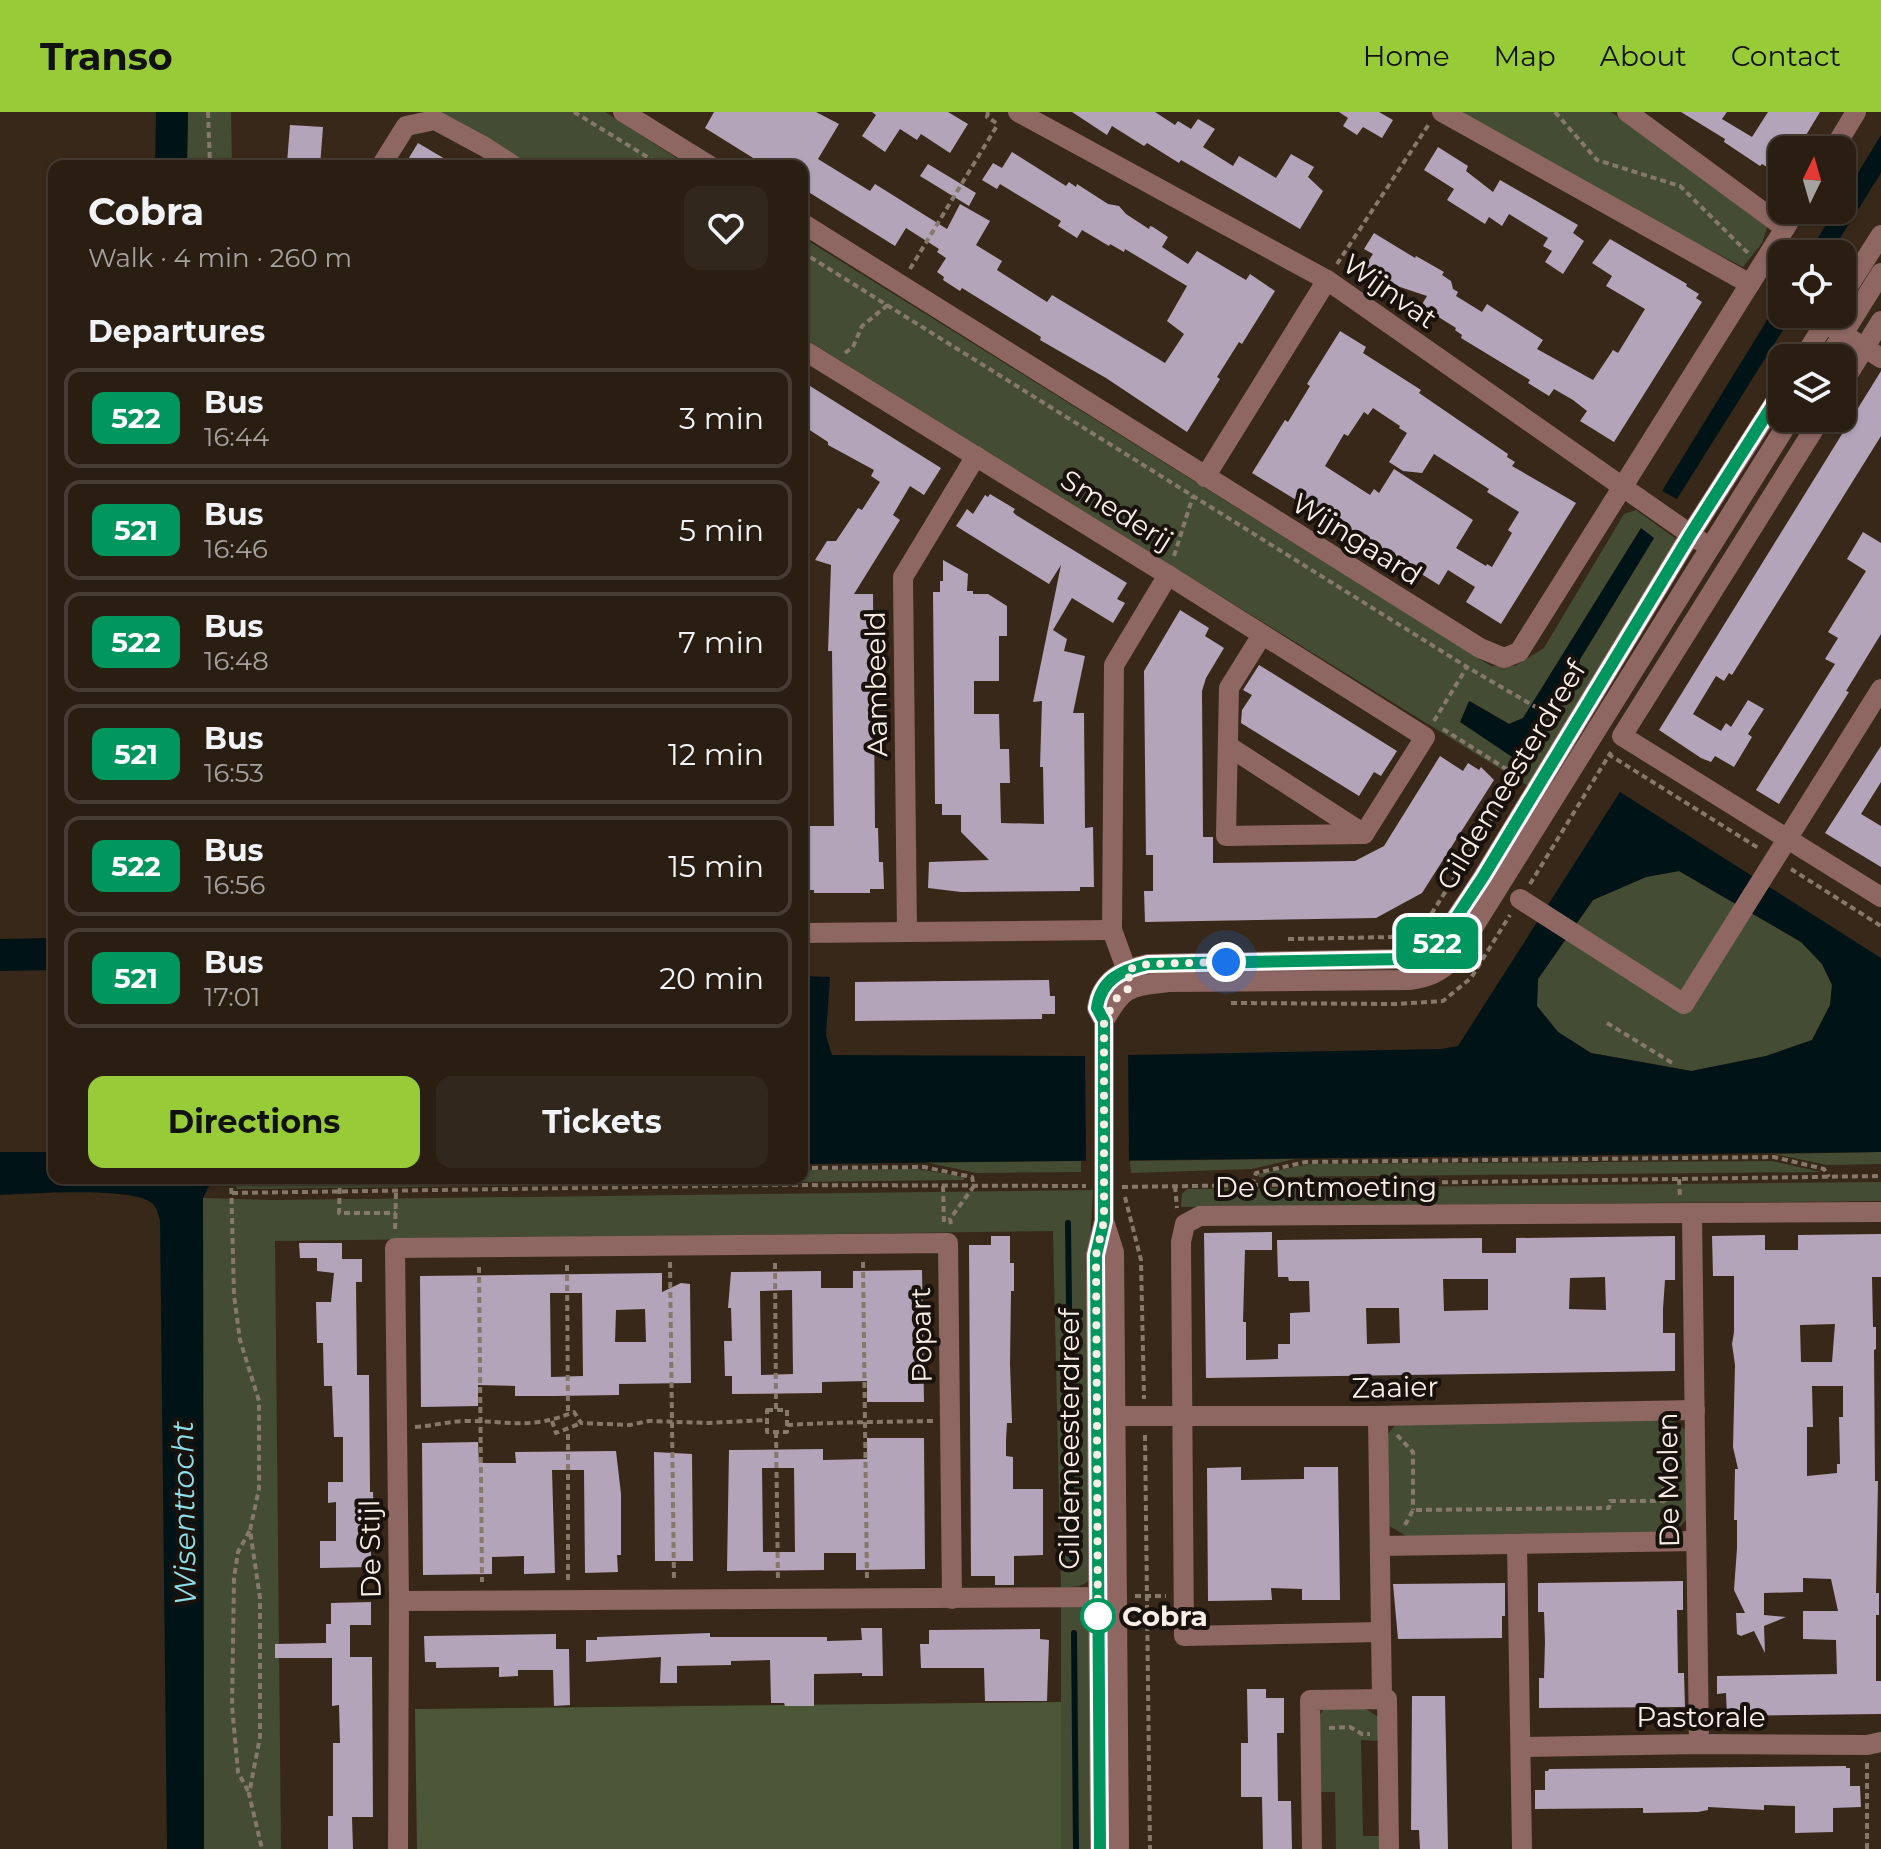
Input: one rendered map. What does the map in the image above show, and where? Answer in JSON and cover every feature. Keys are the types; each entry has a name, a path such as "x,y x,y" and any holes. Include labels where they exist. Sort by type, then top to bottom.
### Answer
{"street":[{"path":"623,112 700,160"},
{"name":"Wijnvat","path":"1018,112 1327,280 1710,548"},
{"path":"1439,112 1750,284"},
{"path":"1627,112 1768,205"},
{"path":"1841,136 1856,112"},
{"path":"385,160 406,126 435,120 505,160"},
{"name":"Wijngaard","path":"808,227 1480,648 1504,658 1519,652 1787,224"},
{"path":"1856,274 1881,235"},
{"path":"1837,344 1881,273"},
{"path":"1205,477 1327,280"},
{"path":"1856,370 1873,353 1881,321"},
{"path":"1836,328 1873,353"},
{"name":"Smederij","path":"808,353 1168,575 1114,665 1112,930 1129,978"},
{"name":"Gildemeesterdreef","path":"1100,1849 1107,1597 1106,1416 1114,1252 1104,1221 1103,1025 1097,1008 1104,986 1129,978 1148,964 1403,959 1425,954 1442,939 1483,877 1564,724 1768,413"},
{"name":"Gildemeesterdreef","path":"1129,978 1168,982 1410,980 1430,976 1453,960 1782,432"},
{"path":"1812,432 1622,736 1881,897"},
{"name":"Aambeeld","path":"907,932 903,577 976,456"},
{"path":"1168,575 1262,635 1429,730 1364,834"},
{"path":"1262,635 1229,688 1226,836 1364,834"},
{"path":"1526,903 1684,1004 1881,689"},
{"path":"1228,746 1364,834"},
{"path":"808,933 1112,930"},
{"name":"De Ontmoeting","path":"1381,1632 1184,1636 1181,1242 1185,1224 1200,1216 1881,1212"},
{"name":"De Molen","path":"1692,1215 1695,1410 1692,1541 1699,1744"},
{"path":"395,1248 946,1243"},
{"name":"Popart","path":"946,1243 952,1599"},
{"name":"De Stijl","path":"395,1248 398,1849"},
{"name":"Zaaier","path":"1106,1416 1378,1416 1695,1410"},
{"path":"1378,1416 1387,1546 1381,1632 1382,1699"},
{"path":"1387,1546 1692,1541"},
{"path":"1517,1544 1522,1849"},
{"path":"399,1601 1107,1597"},
{"name":"Gildemeesterdreef","path":"1107,1597 1119,1849"},
{"path":"1312,1849 1310,1700 1382,1699 1387,1699 1389,1849"},
{"name":"Pastorale","path":"1521,1747 1874,1744"}],"path":[{"path":"208,112 210,160"},
{"path":"1327,280 1439,112"},
{"path":"1555,112 1597,160 1680,186 1761,265"},
{"path":"577,113 652,160"},
{"path":"901,285 998,124"},
{"path":"808,256 1467,667 1564,724"},
{"path":"828,365 853,347 862,326 889,305"},
{"path":"1168,575 1193,495"},
{"path":"1282,939 1392,937 1430,916 1519,776 1429,730 1467,667"},
{"path":"1591,739 1609,755 1772,866 1881,926"},
{"path":"1607,1023 1674,1064"},
{"path":"1829,1177 1824,1169 1774,1157 1306,1162 1256,1173 1252,1185 1829,1177 1881,1176"},
{"path":"808,1168 924,1167 972,1177 974,1186 950,1219 951,1232 946,1243"},
{"path":"231,1184 234,1295 240,1340 259,1401 259,1489 250,1530 238,1552 234,1578 232,1706 238,1772 249,1794 262,1849"},
{"path":"340,1184 339,1213 396,1213"},
{"path":"232,1193 777,1185 974,1186"},
{"path":"943,1186 946,1243"},
{"path":"1122,1187 1141,1260 1150,1849"},
{"path":"395,1248 396,1192"},
{"path":"863,1244 867,1599"},
{"path":"775,1245 776,1410"},
{"path":"670,1246 674,1600"},
{"path":"479,1247 482,1601"},
{"path":"567,1247 568,1414"},
{"path":"767,1410 787,1410 787,1432 767,1432 767,1420 767,1410"},
{"path":"1692,1541 1664,1501 1663,1442 1695,1410"},
{"path":"397,1429 443,1423 520,1425 552,1421 574,1412 581,1423"},
{"path":"1378,1416 1413,1452 1413,1510 1387,1546"},
{"path":"552,1421 556,1433 581,1423 608,1425 767,1420"},
{"path":"787,1425 950,1420"},
{"path":"568,1430 568,1600"},
{"path":"776,1432 778,1599"},
{"path":"1413,1510 1609,1508 1610,1501 1664,1501"},
{"path":"249,1794 260,1737 261,1650 260,1598 250,1530"},
{"path":"1310,1728 1350,1727 1362,1734 1387,1736"},
{"path":"1867,1849 1874,1744"}],"green space":[{"path":"188,112 231,112 232,160 187,160"},
{"path":"439,112 605,112 680,160 516,160"},
{"path":"1442,112 1611,112 1768,225 1762,243 1743,267"},
{"path":"808,241 1491,666 1515,666 1544,648 1624,514 1636,510 1675,538 1673,556 1528,786 808,341","holes":["1641,529 1654,538 1518,761 1470,701 1509,724 1523,718"]},
{"path":"1679,871 1801,942 1822,964 1832,985 1830,1005 1812,1040 1766,1056 1692,1071 1591,1053 1558,1032 1537,1006 1538,979 1593,900 1646,877"},
{"path":"1881,1152 1881,1164 1827,1165 1775,1154"},
{"path":"1295,1159 1252,1169 1131,1173 1130,1161"},
{"path":"1081,1161 1081,1172 976,1173 925,1162"},
{"path":"1772,1161 1821,1172 1259,1177 1258,1174 1310,1164"},
{"path":"918,1169 964,1177 964,1180 808,1182 808,1170"},
{"path":"1881,1182 1881,1201 1181,1207 1182,1194 1187,1189"},
{"path":"234,1184 653,1184 265,1189 237,1189"},
{"path":"1093,1190 1089,1262 1089,1580 1072,1587 1061,1587 1053,1231 275,1241 281,1849 204,1849 203,1198 274,1200"},
{"path":"1671,1419 1687,1431 1687,1519 1674,1533 1406,1536 1388,1525 1386,1436 1397,1423"},
{"path":"1061,1605 1084,1606 1093,1617 1095,1849 1061,1849"},
{"path":"1061,1702 1061,1849 417,1849 415,1709"},
{"path":"1362,1706 1378,1717 1379,1741 1361,1740 1363,1836 1379,1836 1379,1849 1336,1849 1335,1792 1318,1792 1317,1721 1324,1708"}],"water":[{"path":"156,112 188,112 187,160 155,160"},
{"path":"1881,135 1881,173 1856,213 1856,176"},
{"path":"1826,224 1849,224 1839,240 1817,240"},
{"path":"1768,319 1768,328 1784,328 1774,344 1768,344 1768,354 1677,499 1662,491"},
{"path":"1641,528 1654,538 1518,761 1460,722 1469,701 1509,724 1523,718"},
{"path":"1620,792 1881,958 1881,1152 808,1164 808,976 830,977 826,1035 832,1055 1081,1056 1441,1049 1458,1046","holes":["1679,871 1801,942 1822,964 1832,985 1830,1005 1812,1040 1766,1056 1691,1071 1591,1053 1558,1032 1537,1006 1538,979 1593,900 1646,877"]},
{"path":"48,938 48,970 0,971 0,939"},
{"name":"Wisenttocht","path":"0,1152 48,1152 48,1184 210,1184 203,1198 204,1849 167,1849 158,1214 153,1204 126,1195 81,1192 0,1195"}],"pier":[{"path":"1128,1050 1129,1165 1086,1165 1085,1051"}],"building":[{"path":"714,112 816,112 839,124 818,159 870,191 875,184 947,229 960,204 990,221 976,245 1002,261 997,270 1047,302 1052,295 1165,363 1184,334 1167,321 1187,286 1125,249 1124,252 1109,246 1082,230 1077,238 1058,226 1061,221 1000,184 997,189 982,180 993,163 1002,168 1012,152 1066,186 1069,182 1076,187 1077,184 1108,204 1119,206 1149,229 1153,227 1168,237 1162,247 1188,264 1197,251 1246,280 1250,274 1275,291 1217,377 1220,379 1187,432 1106,378 1040,340 1041,337 962,288 960,291 943,280 944,277 937,272 946,258 937,252 939,249 906,228 895,246 808,192 808,160 756,160 705,128"},
{"path":"872,112 948,112 968,124 950,153 921,134 917,140 900,129 885,152 862,136 876,115"},
{"path":"1072,112 1155,112 1175,125 1178,121 1191,129 1198,119 1215,129 1203,147 1233,166 1239,156 1276,178 1291,154 1314,167 1308,177 1323,191 1300,229 1181,160 1179,163 1147,143 1144,146 1112,126 1107,135"},
{"path":"1339,112 1379,112 1393,120 1382,138 1363,127 1357,135 1343,126 1348,118"},
{"path":"1681,112 1727,112 1722,119 1752,137 1768,112 1820,112 1805,136 1768,136 1768,168 1760,166 1724,142 1725,139"},
{"path":"290,125 323,127 320,160 287,160"},
{"path":"418,143 447,160 408,160"},
{"path":"1438,147 1468,166 1466,171 1493,192 1500,180 1578,225 1573,233 1584,241 1563,274 1545,262 1552,251 1543,246 1548,238 1509,214 1502,226 1489,217 1485,224 1447,200 1454,189 1424,170"},
{"path":"928,164 976,193 969,206 920,176"},
{"path":"1374,233 1444,272 1442,275 1451,281 1453,289 1458,292 1456,296 1482,312 1487,304 1543,340 1537,349 1593,380 1613,350 1618,353 1645,309 1606,286 1612,276 1592,263 1610,239 1687,284 1699,294 1696,298 1702,302 1614,442 1580,421 1587,411 1573,400 1554,389 1549,396 1528,383 1530,380 1461,338 1456,328 1421,306 1427,296 1382,281 1369,271 1365,266 1373,254 1364,249"},
{"path":"1340,331 1366,347 1363,353 1421,390 1419,393 1508,454 1507,457 1515,462 1512,466 1576,503 1501,624 1466,602 1475,587 1448,570 1439,585 1303,500 1301,503 1252,473 1285,420 1288,422 1310,386 1307,384","holes":["1373,408 1407,433 1389,462 1403,471 1422,473 1434,454 1519,512 1508,530 1512,533 1492,567 1456,548 1473,520 1394,469 1379,493 1374,489 1370,495 1325,466 1344,434 1348,436 1364,412 1368,415"]},
{"path":"1881,371 1881,436 1732,675 1729,673 1724,681 1716,676 1693,714 1721,731 1726,723 1731,727 1748,700 1764,709 1748,734 1752,737 1734,767 1715,756 1711,762 1701,758 1659,730 1843,432 1856,432 1856,411"},
{"path":"808,385 941,468 924,495 910,486 893,515 900,520 854,594 873,594 875,828 878,828 884,889 870,889 870,893 814,893 814,890 808,890 808,826 834,826 832,651 828,651 831,565 815,560 827,541 836,541 858,508 862,510 880,482 871,476 874,470 828,445 808,429"},
{"path":"990,494 1015,509 1013,512 1016,515 1127,583 1117,599 1125,603 1113,623 1072,598 1053,630 1067,639 1064,651 1085,656 1073,713 1084,713 1085,828 1093,827 1094,887 1080,887 1080,891 961,892 928,888 929,862 989,860 961,832 961,815 942,815 942,804 935,804 933,592 940,592 943,560 968,574 967,591 988,594 1007,606 1007,636 999,636 999,681 974,681 974,714 999,714 1000,749 1009,749 1010,783 1000,783 1001,823 1044,824 1043,767 1040,767 1042,701 1033,702 1061,565 1049,584 956,526 967,509 973,514 985,495 988,497"},
{"path":"1863,532 1881,543 1881,634 1846,691 1849,692 1779,804 1756,790 1835,664 1825,659 1838,638 1828,632 1866,571 1847,559"},
{"path":"1180,610 1209,628 1205,636 1224,648 1202,691 1203,837 1213,837 1213,863 1355,861 1384,846 1440,756 1463,771 1468,763 1479,770 1481,767 1494,780 1422,893 1376,918 1145,922 1144,891 1153,891 1153,855 1146,855 1144,671"},
{"path":"1259,665 1397,751 1381,776 1374,772 1359,796 1241,723 1242,710 1252,695 1243,690"},
{"path":"1881,746 1881,782 1861,814 1881,826 1881,867 1825,833"},
{"path":"1049,980 1050,996 1055,996 1055,1014 1042,1014 1042,1019 855,1021 855,982"},
{"path":"1272,1232 1272,1250 1245,1250 1243,1322 1246,1322 1246,1360 1278,1359 1278,1344 1290,1344 1290,1313 1310,1312 1309,1281 1289,1281 1288,1277 1278,1277 1277,1240 1482,1238 1482,1253 1516,1253 1516,1238 1675,1236 1675,1280 1665,1280 1663,1333 1675,1333 1675,1371 1206,1378 1204,1233","holes":["1605,1277 1606,1310 1569,1309 1570,1278","1443,1279 1488,1279 1488,1310 1444,1311","1366,1308 1399,1308 1400,1343 1367,1344"]},
{"path":"1881,1234 1881,1277 1872,1277 1873,1327 1876,1327 1875,1481 1878,1481 1876,1681 1881,1681 1881,1714 1727,1716 1726,1693 1717,1694 1717,1676 1837,1674 1836,1640 1803,1639 1803,1611 1838,1611 1831,1579 1803,1578 1803,1592 1764,1593 1764,1615 1786,1617 1764,1626 1765,1653 1754,1631 1741,1636 1737,1634 1736,1613 1745,1613 1734,1590 1737,1548 1735,1469 1738,1469 1733,1447 1734,1276 1713,1276 1712,1236 1765,1235 1765,1250 1798,1250 1798,1235","holes":["1835,1324 1832,1362 1801,1362 1800,1325","1812,1386 1843,1386 1837,1473 1807,1476 1807,1427 1813,1427"]},
{"path":"991,1236 1010,1236 1010,1263 1014,1263 1010,1364 1012,1423 1007,1423 1006,1456 1013,1457 1013,1489 1043,1489 1043,1555 1014,1556 1014,1585 995,1585 995,1576 971,1576 969,1245 991,1245"},
{"path":"299,1243 342,1243 342,1259 362,1259 362,1282 356,1282 357,1375 369,1375 370,1492 373,1492 374,1518 360,1518 362,1549 371,1549 371,1567 320,1568 320,1541 336,1541 336,1502 328,1503 328,1482 343,1482 343,1437 334,1437 332,1386 324,1386 323,1343 317,1343 316,1302 331,1302 334,1273 317,1271 317,1258 300,1258"},
{"path":"922,1270 924,1402 867,1402 867,1381 822,1382 822,1393 732,1394 732,1376 725,1376 724,1341 732,1341 731,1308 728,1308 731,1272 821,1271 821,1288 853,1288 853,1271","holes":["792,1290 793,1374 761,1375 760,1291"]},
{"path":"662,1273 662,1292 681,1283 690,1284 691,1383 619,1384 619,1395 555,1396 515,1396 515,1386 478,1385 478,1406 421,1407 420,1276","holes":["550,1293 582,1293 583,1376 551,1377","645,1309 646,1342 615,1342 616,1310"]},
{"path":"867,1438 924,1438 925,1569 856,1570 856,1553 824,1553 824,1570 727,1571 729,1450 823,1449 823,1460 867,1459","holes":["762,1468 794,1468 795,1552 763,1552"]},
{"path":"478,1442 479,1463 516,1463 515,1452 616,1451 621,1494 618,1572 585,1573 584,1470 552,1470 555,1573 524,1574 524,1556 492,1557 492,1574 423,1575 422,1443"},
{"path":"654,1452 692,1454 693,1561 655,1561"},
{"path":"1241,1467 1241,1480 1304,1479 1304,1467 1338,1467 1340,1600 1302,1600 1302,1589 1271,1588 1272,1600 1208,1601 1207,1468"},
{"path":"1683,1581 1683,1610 1677,1610 1678,1673 1684,1673 1685,1707 1539,1708 1539,1678 1544,1678 1545,1642 1544,1612 1538,1612 1538,1583"},
{"path":"1505,1583 1502,1638 1398,1639 1393,1584"},
{"path":"371,1602 371,1625 350,1625 350,1657 372,1657 373,1817 352,1817 353,1849 328,1849 328,1816 333,1816 333,1743 340,1743 339,1705 332,1706 332,1658 275,1658 275,1644 326,1643 326,1624 331,1624 331,1603"},
{"path":"861,1628 882,1628 883,1676 814,1674 814,1706 771,1703 770,1660 731,1661 731,1665 677,1666 677,1683 660,1683 661,1657 586,1662 586,1640 597,1640 597,1637 710,1633 710,1637 862,1640"},
{"path":"1040,1629 1040,1639 1049,1640 1047,1701 985,1701 984,1668 921,1668 920,1644 929,1644 929,1630"},
{"path":"556,1634 556,1649 569,1649 570,1705 554,1706 553,1670 518,1670 518,1676 499,1677 499,1667 436,1668 436,1662 425,1662 424,1636"},
{"path":"1247,1689 1266,1689 1266,1698 1284,1698 1284,1733 1277,1733 1278,1801 1291,1801 1292,1849 1263,1849 1262,1797 1241,1797 1241,1743 1248,1743"},
{"path":"1412,1696 1445,1696 1448,1849 1420,1849 1419,1830 1411,1830"},
{"path":"1850,1768 1850,1786 1860,1786 1861,1807 1833,1808 1833,1832 1795,1833 1795,1806 1764,1805 1764,1810 1708,1807 1708,1810 1698,1812 1643,1813 1643,1808 1535,1809 1535,1790 1545,1790 1545,1771 1549,1769"}],"waterway":[{"path":"1068,1223 1072,1557"},
{"path":"1074,1633 1076,1849"}],"bus line":[{"name":"522","path":"1100,1849 1096,1255 1104,1221 1105,1186 1104,1021 1097,1008 1104,986 1126,970 1148,964 1403,959 1425,954 1442,939 1483,877 1768,412"}],"place":[{"name":"Cobra","path":"1098,1616"}],"route":[{"path":"1098,1616 1098,1629 1096,1255 1104,1221 1104,1021 1118,996 1132,986 1126,970 1148,964 1226,962"}]}
